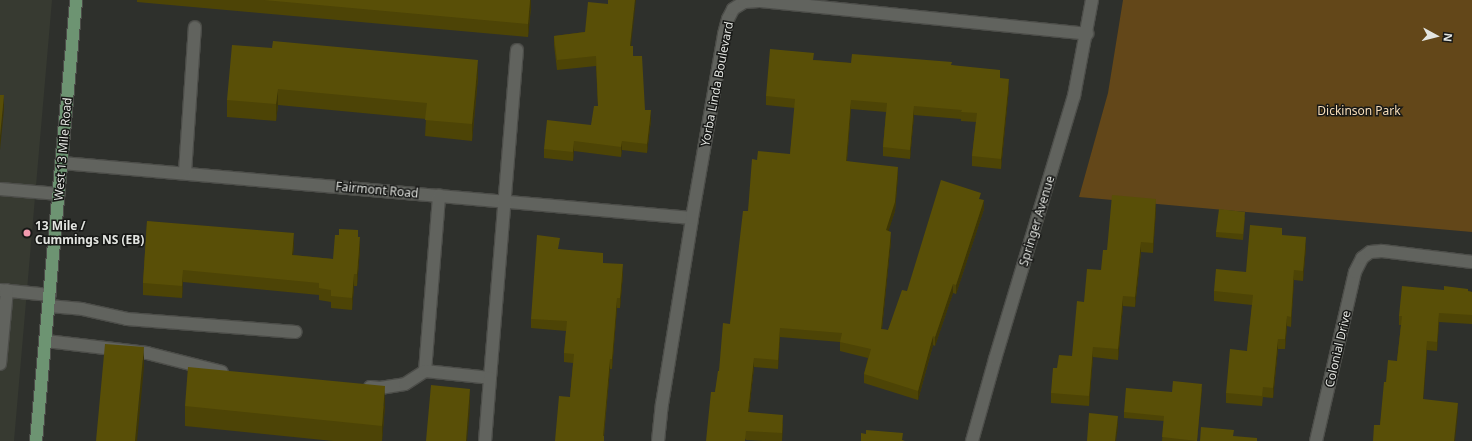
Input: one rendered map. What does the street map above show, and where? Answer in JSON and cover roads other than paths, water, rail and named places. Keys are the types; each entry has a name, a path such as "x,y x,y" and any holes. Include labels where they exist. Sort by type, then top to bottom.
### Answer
{"main road":[{"name":"West 13 Mile Road","path":"36,441 50,300 76,0"}],"street":[{"name":"Springer Avenue","path":"972,441 997,352 1074,96 1087,34 1092,0"},
{"name":"Yorba Linda Boulevard","path":"658,441 662,404 692,218 724,34 728,19 734,9 744,2 767,2 1087,34"},
{"path":"185,172 195,27"},
{"path":"485,441 517,50"},
{"name":"Fairmont Road","path":"62,163 185,172 692,218"},
{"path":"0,189 59,194"},
{"path":"425,371 439,196"},
{"name":"Colonial Drive","path":"1316,441 1355,272 1362,258 1370,252 1382,251 1472,262"},
{"path":"0,364 3,290 127,319 296,332"},
{"path":"46,341 147,353 216,371 231,372"},
{"path":"356,385 380,388 405,384 425,371 490,378"}],"place":[{"name":"13 Mile / Cummings NS (EB)","path":"27,233"}],"park label":[{"name":"Dickinson Park","path":"1359,111"}]}
